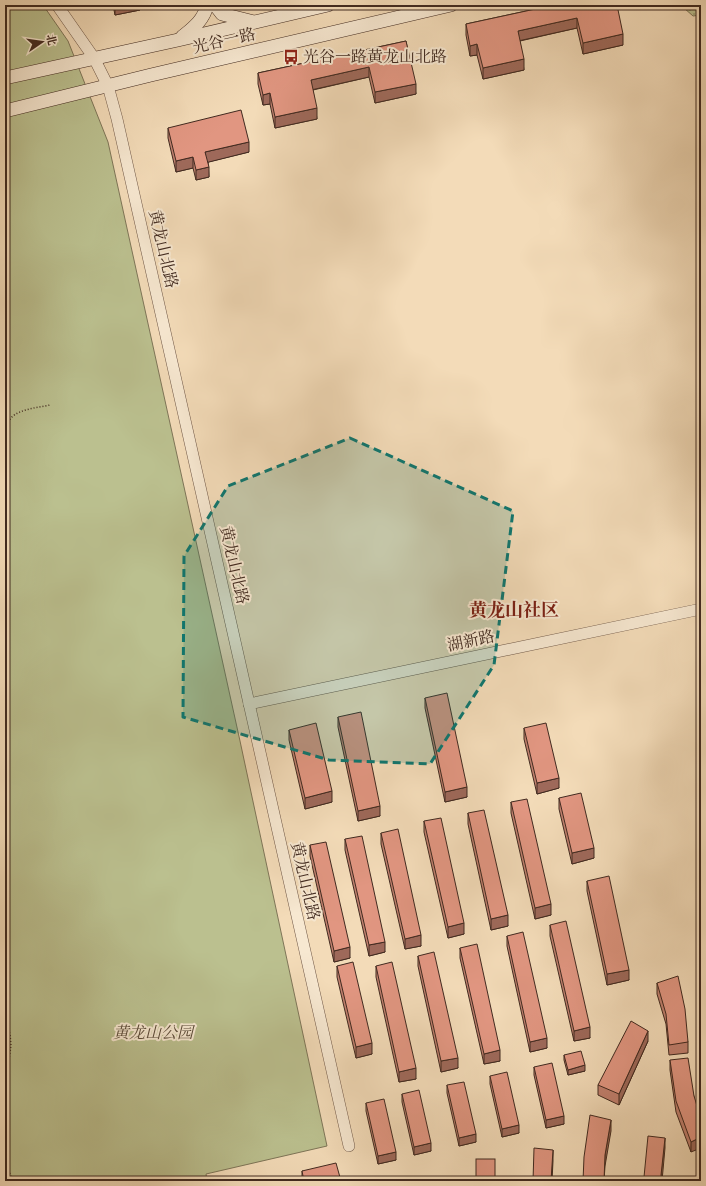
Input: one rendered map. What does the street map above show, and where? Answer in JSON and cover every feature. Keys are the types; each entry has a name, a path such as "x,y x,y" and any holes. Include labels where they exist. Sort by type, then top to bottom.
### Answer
{"main road":[{"path":"178,40 201,20 207,5"},
{"path":"215,5 222,14 256,22"},
{"name":"光谷一路","path":"5,78 328,5"},
{"name":"光谷一路","path":"5,111 451,5"}],"street":[{"name":"黄龙山北路","path":"57,5 94,58 108,86 121,135 248,704 349,1146"},
{"name":"湖新路","path":"248,704 701,609"}],"path":[{"path":"5,442 7,438 8,423 15,414 50,405"},
{"path":"5,1021 10,1034 11,1046 5,1085"},
{"path":"5,1162 13,1181"}],"highlighted area":[{"path":"350,438 513,511 494,665 430,764 329,760 183,717 184,556 228,486"}],"green space":[{"name":"黄龙山公园","path":"5,5 43,5 68,41 108,142 240,741 327,1146 206,1174 207,1181 5,1181"},
{"path":"683,5 701,5 701,15 693,16 684,8"}],"building":[{"path":"554,5 617,5 623,34 583,43 577,18 518,31 524,59 483,68 477,44 470,46 466,24"},
{"path":"406,41 416,84 375,92 369,67 311,80 317,108 275,117 270,93 263,95 258,73"},
{"path":"241,110 249,142 205,152 209,167 196,170 193,157 176,161 168,128"},
{"path":"447,693 467,787 445,792 425,698"},
{"path":"361,712 380,806 358,811 338,717"},
{"path":"316,723 332,791 305,798 289,730"},
{"path":"546,723 559,778 537,783 524,728"},
{"path":"581,793 594,848 572,853 559,798"},
{"path":"527,799 551,904 535,908 511,802"},
{"path":"484,810 508,915 491,919 468,813"},
{"path":"441,818 464,923 448,927 424,821"},
{"path":"398,829 421,935 405,939 381,833"},
{"path":"362,836 385,942 369,945 345,839"},
{"path":"326,842 350,947 334,951 310,845"},
{"path":"609,876 629,970 607,974 587,881"},
{"path":"566,921 590,1027 574,1031 550,925"},
{"path":"523,932 547,1038 530,1042 507,936"},
{"path":"477,944 500,1050 484,1054 460,948"},
{"path":"434,952 458,1058 441,1061 418,956"},
{"path":"353,962 372,1043 356,1047 337,966"},
{"path":"392,962 416,1068 399,1072 376,966"},
{"path":"678,976 685,1009 688,1042 669,1045 666,1014 657,983"},
{"path":"631,1021 648,1031 619,1094 598,1085"},
{"path":"581,1051 585,1065 568,1070 564,1055"},
{"path":"688,1058 694,1096 701,1119 701,1137 691,1142 676,1101 670,1060"},
{"path":"552,1063 564,1116 546,1120 534,1067"},
{"path":"507,1072 519,1125 502,1129 490,1076"},
{"path":"464,1082 476,1134 459,1138 447,1085"},
{"path":"419,1090 431,1143 414,1147 402,1094"},
{"path":"384,1099 396,1152 378,1156 366,1103"},
{"path":"590,1115 611,1120 605,1155 604,1181 583,1181 584,1157"},
{"path":"648,1136 665,1138 661,1175 662,1181 644,1181"},
{"path":"534,1148 553,1150 551,1181 533,1181"},
{"path":"476,1159 495,1159 495,1181 476,1181"},
{"path":"336,1163 341,1181 304,1181 302,1171"},
{"path":"263,1178 263,1181 250,1181"}],"place":[{"name":"光谷一路黄龙山北路","path":"291,57"}],"district":[{"name":"黄龙山社区","path":"514,610"}]}
